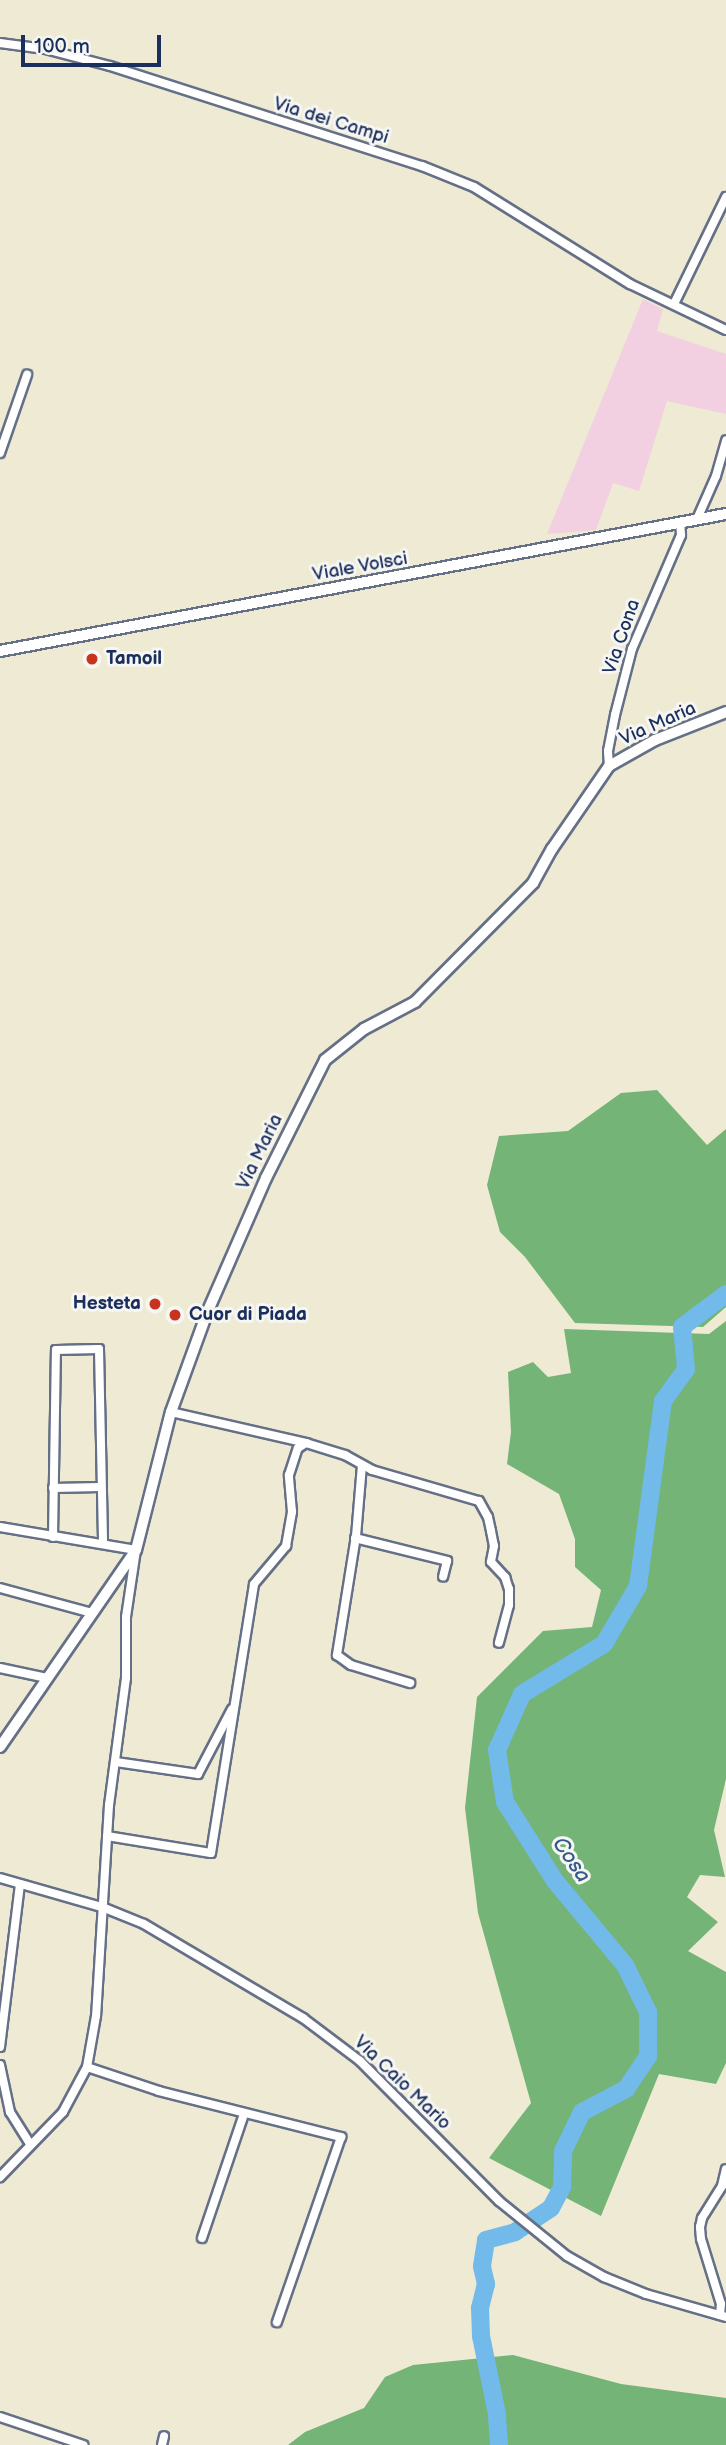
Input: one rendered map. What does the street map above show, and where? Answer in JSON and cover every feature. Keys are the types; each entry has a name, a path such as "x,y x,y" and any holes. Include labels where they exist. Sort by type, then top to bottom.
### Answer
{"street":[{"name":"Via dei Campi","path":"0,43 45,48 110,66 422,166 474,187 630,284 726,330"},
{"path":"674,304 726,197"},
{"path":"0,453 27,375"},
{"path":"697,519 716,476 726,440"},
{"name":"Viale Volsci","path":"0,651 726,514"},
{"name":"Via Cona","path":"609,766 608,751 615,715 632,649 681,535 680,522"},
{"name":"Via Maria","path":"0,1747 136,1550 171,1412 224,1272 325,1060 364,1029 415,1002 533,883 552,849 609,766 655,740 726,712"},
{"path":"53,1537 56,1350 99,1349 103,1543"},
{"path":"171,1412 306,1443 345,1455 362,1465 479,1500 488,1517 494,1546 491,1562 505,1577 509,1589 509,1605 499,1643"},
{"path":"107,1836 211,1853 254,1584 269,1570 286,1546 292,1512 289,1475 298,1448 306,1443"},
{"path":"362,1465 355,1538 337,1655 351,1665 410,1683"},
{"path":"53,1488 101,1487"},
{"path":"0,1527 136,1550 127,1617 126,1678 107,1836 96,2016 87,2067 63,2112 0,2177"},
{"path":"355,1538 447,1561 443,1577"},
{"path":"0,1588 93,1613"},
{"path":"0,1668 47,1678"},
{"path":"116,1762 198,1774 235,1703"},
{"name":"Via Caio Mario","path":"0,1878 103,1907 144,1924 322,2032 360,2061 499,2200 567,2256 604,2277 646,2294 723,2316"},
{"path":"0,2047 20,1884"},
{"path":"0,2065 10,2112 30,2144"},
{"path":"87,2067 159,2091 341,2137 277,2322"},
{"path":"202,2238 244,2114"},
{"path":"723,2316 701,2239 701,2227 702,2218 723,2187 726,2169"},
{"path":"0,2417 83,2445"}],"shaded area":[{"path":"643,299 663,309 657,331 726,354 726,414 667,401 639,491 613,483 596,530 547,534"}],"green space":[{"path":"657,1090 707,1145 726,1129 726,1307 703,1327 575,1323 525,1257 500,1232 487,1185 499,1136 568,1131 621,1093"},
{"path":"726,1321 726,1779 714,1830 725,1877 700,1875 687,1897 718,1922 688,1951 726,1972 726,2063 716,2084 659,2074 601,2216 489,2158 531,2103 478,1913 465,1808 477,1697 543,1631 592,1627 601,1590 575,1567 575,1539 559,1494 507,1464 511,1432 508,1372 533,1362 548,1377 571,1373 564,1329 709,1334"},
{"path":"513,2355 621,2384 726,2398 726,2445 288,2445 305,2432 364,2408 385,2377 413,2365"}],"waterway":[{"name":"Cosa","path":"499,2445 497,2414 481,2336 480,2308 486,2284 482,2266 486,2240 515,2232 551,2208 562,2187 563,2151 582,2112 626,2089 648,2056 648,2012 625,1965 555,1881 505,1802 497,1750 522,1694 604,1644 638,1586 663,1401 686,1369 682,1327 726,1294"}],"place":[{"name":"Tamoil","path":"92,659"},
{"name":"Hesteta","path":"155,1304"},
{"name":"Cuor di Piada","path":"175,1315"}]}
